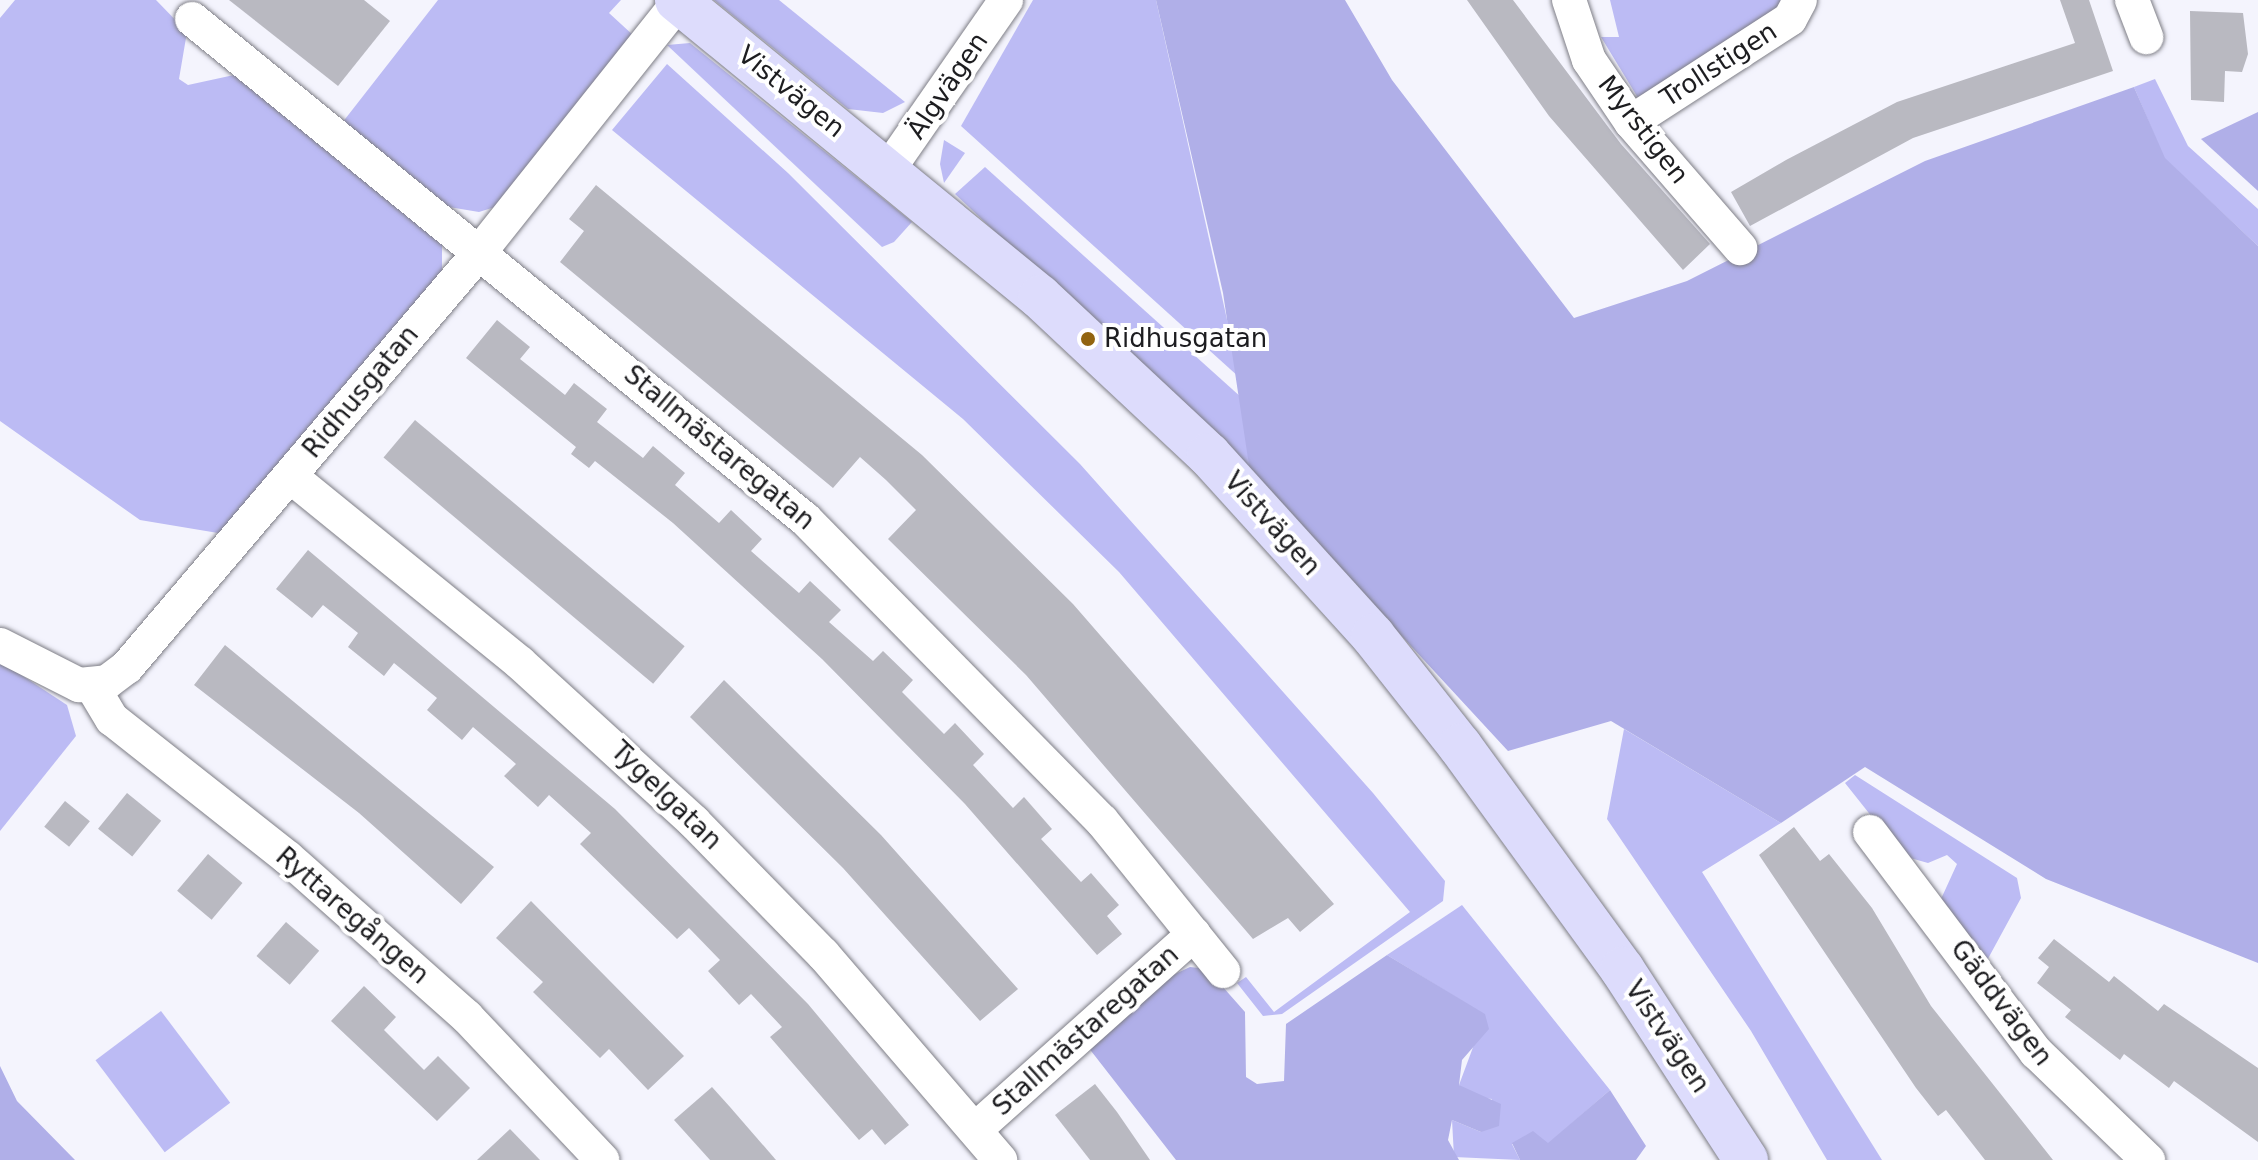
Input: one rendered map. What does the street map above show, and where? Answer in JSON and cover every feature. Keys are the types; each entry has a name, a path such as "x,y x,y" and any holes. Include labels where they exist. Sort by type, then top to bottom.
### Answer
{"main road":[{"name":"Vistvägen","path":"678,1 1040,297 1187,434 1373,636 1541,855 1746,1160"}],"street":[{"name":"Älgvägen","path":"888,170 1006,0"},
{"name":"Myrstigen","path":"1569,0 1589,60 1631,122 1740,248"},
{"name":"Trollstigen","path":"1631,122 1790,19 1800,0"},
{"path":"2132,0 2146,37"},
{"name":"Ridhusgatan","path":"92,686 127,667 479,253 678,1"},
{"name":"Stallmästaregatan","path":"192,19 806,520 987,697 1223,971"},
{"name":"Tygelgatan","path":"290,476 639,769 823,954 977,1128 1000,1160"},
{"path":"0,645 65,681 92,686"},
{"name":"Ryttaregången","path":"92,686 112,719 288,858 467,1017 602,1160"},
{"name":"Gäddvägen","path":"1870,832 2036,1052 2148,1160"},
{"name":"Stallmästaregatan","path":"977,1128 1194,934"}],"shaded area":[{"path":"15,0 156,0 187,32 179,79 188,85 234,75 442,244 442,274 224,534 140,520 0,421 0,18"},
{"path":"438,0 621,0 609,13 634,36 495,207 479,212 443,206 342,123"},
{"path":"714,0 779,0 905,102 883,113 848,109"},
{"path":"1033,0 1156,0 1240,378 961,126"},
{"path":"1156,0 1345,0 1392,80 1574,318 1687,281 1925,161 2134,87 2165,158 2258,246 2258,963 2046,879 1865,767 1781,823 1611,721 1508,751 1250,472 1223,293"},
{"path":"1610,0 1782,0 1778,19 1638,98 1601,37 1619,37"},
{"path":"690,43 912,222 894,242 882,247 667,45"},
{"path":"667,64 788,173 1080,464 1373,793 1445,881 1443,901 1282,1014 1263,1016 1237,983 1246,977 1274,1012 1410,912 1119,572 963,419 612,130"},
{"path":"2155,79 2188,146 2258,209 2258,246 2164,158 2134,87"},
{"path":"2258,112 2258,191 2201,139"},
{"path":"944,140 965,153 944,183 940,164"},
{"path":"985,167 1242,398 1250,472 955,194"},
{"path":"0,661 67,705 76,736 0,831"},
{"path":"1624,729 1781,823 1702,872 1882,1160 1827,1160 1751,1031 1607,819"},
{"path":"1855,775 2017,878 2021,898 1984,966 1941,899 1957,864 1947,855 1928,863 1903,856 1845,783"},
{"path":"1462,905 1610,1090 1548,1144 1512,1144 1520,1160 1454,1157 1452,1120 1481,1132 1492,1099 1472,1097 1459,1085 1485,1015 1387,955"},
{"path":"1387,955 1485,1014 1489,1029 1462,1060 1459,1085 1501,1104 1499,1126 1481,1132 1452,1120 1448,1140 1459,1160 1176,1160 1088,1047 1173,975 1190,967 1207,969 1245,1012 1246,1077 1257,1084 1284,1081 1286,1024"},
{"path":"161,1011 230,1103 165,1152 96,1060"},
{"path":"0,1066 17,1101 75,1160 0,1160"},
{"path":"1610,1090 1646,1146 1636,1160 1520,1160 1512,1143 1533,1131 1548,1143"}],"building":[{"path":"229,0 364,0 390,21 338,86"},
{"path":"1467,0 1513,0 1621,144 1710,244 1683,270 1549,116"},
{"path":"2060,0 2089,0 2113,71 1913,138 1750,226 1731,192 1786,160 1897,102 2075,43"},
{"path":"2190,11 2243,13 2248,54 2242,72 2225,71 2224,102 2191,100"},
{"path":"596,185 922,455 1073,604 1334,904 1300,932 1288,918 1253,939 1026,675 888,539 916,510 886,480 860,457 833,488 560,262 584,231 569,219"},
{"path":"497,320 530,347 520,359 565,395 574,383 607,409 597,422 643,458 653,446 685,473 675,485 719,523 731,510 762,539 751,551 799,593 810,581 841,610 829,622 873,661 883,651 913,680 902,692 944,734 955,723 984,754 973,765 1013,808 1024,797 1052,829 1041,839 1081,882 1091,873 1119,905 1107,916 1122,934 1097,955 965,804 822,659 673,523 595,461 589,468 571,454 576,447 466,358"},
{"path":"415,420 685,646 653,684 384,458"},
{"path":"308,550 615,809 808,1004 909,1125 885,1145 872,1129 859,1140 770,1037 782,1027 751,994 739,1005 708,971 720,960 689,928 677,939 580,844 591,833 549,795 538,807 504,776 516,764 473,727 462,740 427,710 437,698 394,663 384,676 348,647 358,633 323,605 312,618 276,589"},
{"path":"225,645 494,867 461,904 359,813 194,685"},
{"path":"724,680 881,835 1018,989 980,1021 843,868 690,717"},
{"path":"127,793 161,821 132,856 98,829"},
{"path":"65,801 90,821 69,847 44,827"},
{"path":"1794,827 1820,861 1829,854 1872,908 1931,1006 2053,1160 1985,1160 1946,1110 1938,1116 1916,1088 1759,855"},
{"path":"208,854 242,883 212,920 177,891"},
{"path":"531,901 684,1056 648,1090 609,1049 600,1058 533,992 543,982 496,938"},
{"path":"286,922 319,951 290,985 256,956"},
{"path":"2054,939 2109,982 2114,976 2158,1011 2164,1004 2258,1068 2258,1142 2174,1081 2169,1088 2124,1054 2120,1060 2065,1017 2071,1010 2037,983 2049,967 2038,958"},
{"path":"364,986 396,1017 384,1030 424,1070 438,1056 470,1088 437,1121 331,1021"},
{"path":"1095,1084 1150,1160 1090,1160 1055,1115"},
{"path":"712,1087 776,1160 710,1160 674,1120"},
{"path":"510,1129 540,1160 477,1160"}],"place":[{"name":"Ridhusgatan","path":"1088,339"}]}
